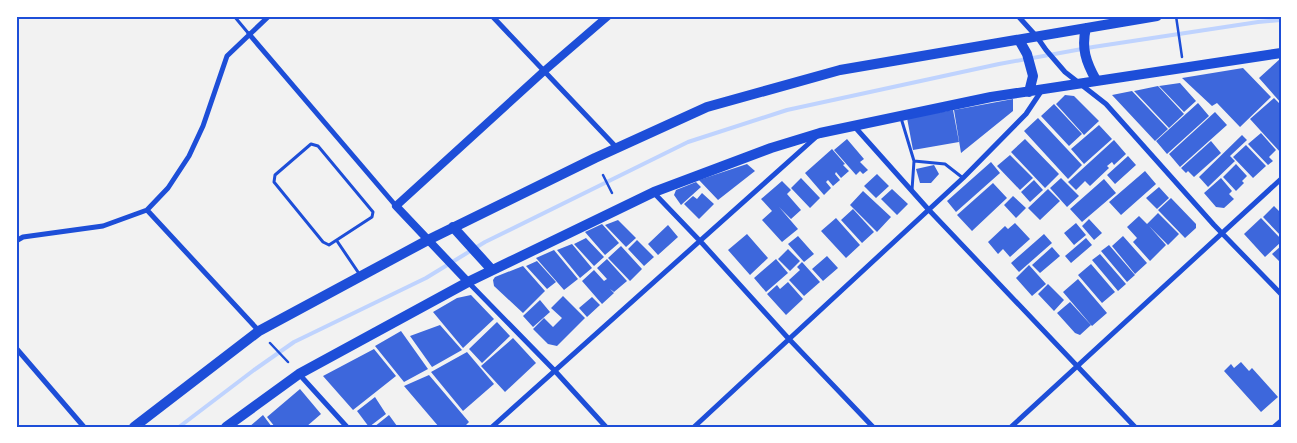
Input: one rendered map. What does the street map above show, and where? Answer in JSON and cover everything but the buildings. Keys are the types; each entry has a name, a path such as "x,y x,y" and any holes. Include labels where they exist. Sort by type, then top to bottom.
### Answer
{"main road":[{"path":"134,427 259,332 453,227 707,107 840,70 1157,16"},
{"path":"1086,28 1083,41 1088,65 1096,80"},
{"path":"1019,40 1027,54 1033,76 1029,92"},
{"path":"226,427 299,374 468,282 654,192 771,148 820,133 991,97 1281,53"},
{"path":"453,227 492,270"}],"street":[{"path":"16,241 23,238 103,226 147,210 168,188 189,156 203,126 227,56 269,16"},
{"path":"492,16 617,148"},
{"path":"396,206 543,72 608,16"},
{"path":"1018,16 1065,72 1106,104 1221,232 1281,294"},
{"path":"249,34 396,206 555,371 606,427"},
{"path":"694,427 963,178 1026,114 1042,89"},
{"path":"853,126 928,209 1136,427"},
{"path":"492,427 701,242 820,133"},
{"path":"1011,427 1221,232 1281,179"},
{"path":"654,192 788,338 873,427"},
{"path":"147,210 259,332"},
{"path":"16,348 84,427"},
{"path":"299,374 347,427"},
{"path":"1274,427 1281,420"}],"lane":[{"path":"234,16 249,34"},
{"path":"901,116 914,161 912,191"},
{"path":"312,144 318,146 373,212 372,217 337,241 330,245 323,242 274,182 275,175 312,144"},
{"path":"914,161 944,164 963,178"},
{"path":"337,241 360,276"}],"path":[{"path":"1176,16 1181,53"},
{"path":"604,175 612,193"},
{"path":"270,343 288,362"}],"waterway":[{"path":"179,427 294,342 426,278 485,242 688,142 787,110 999,64 1093,47 1281,20"}]}
